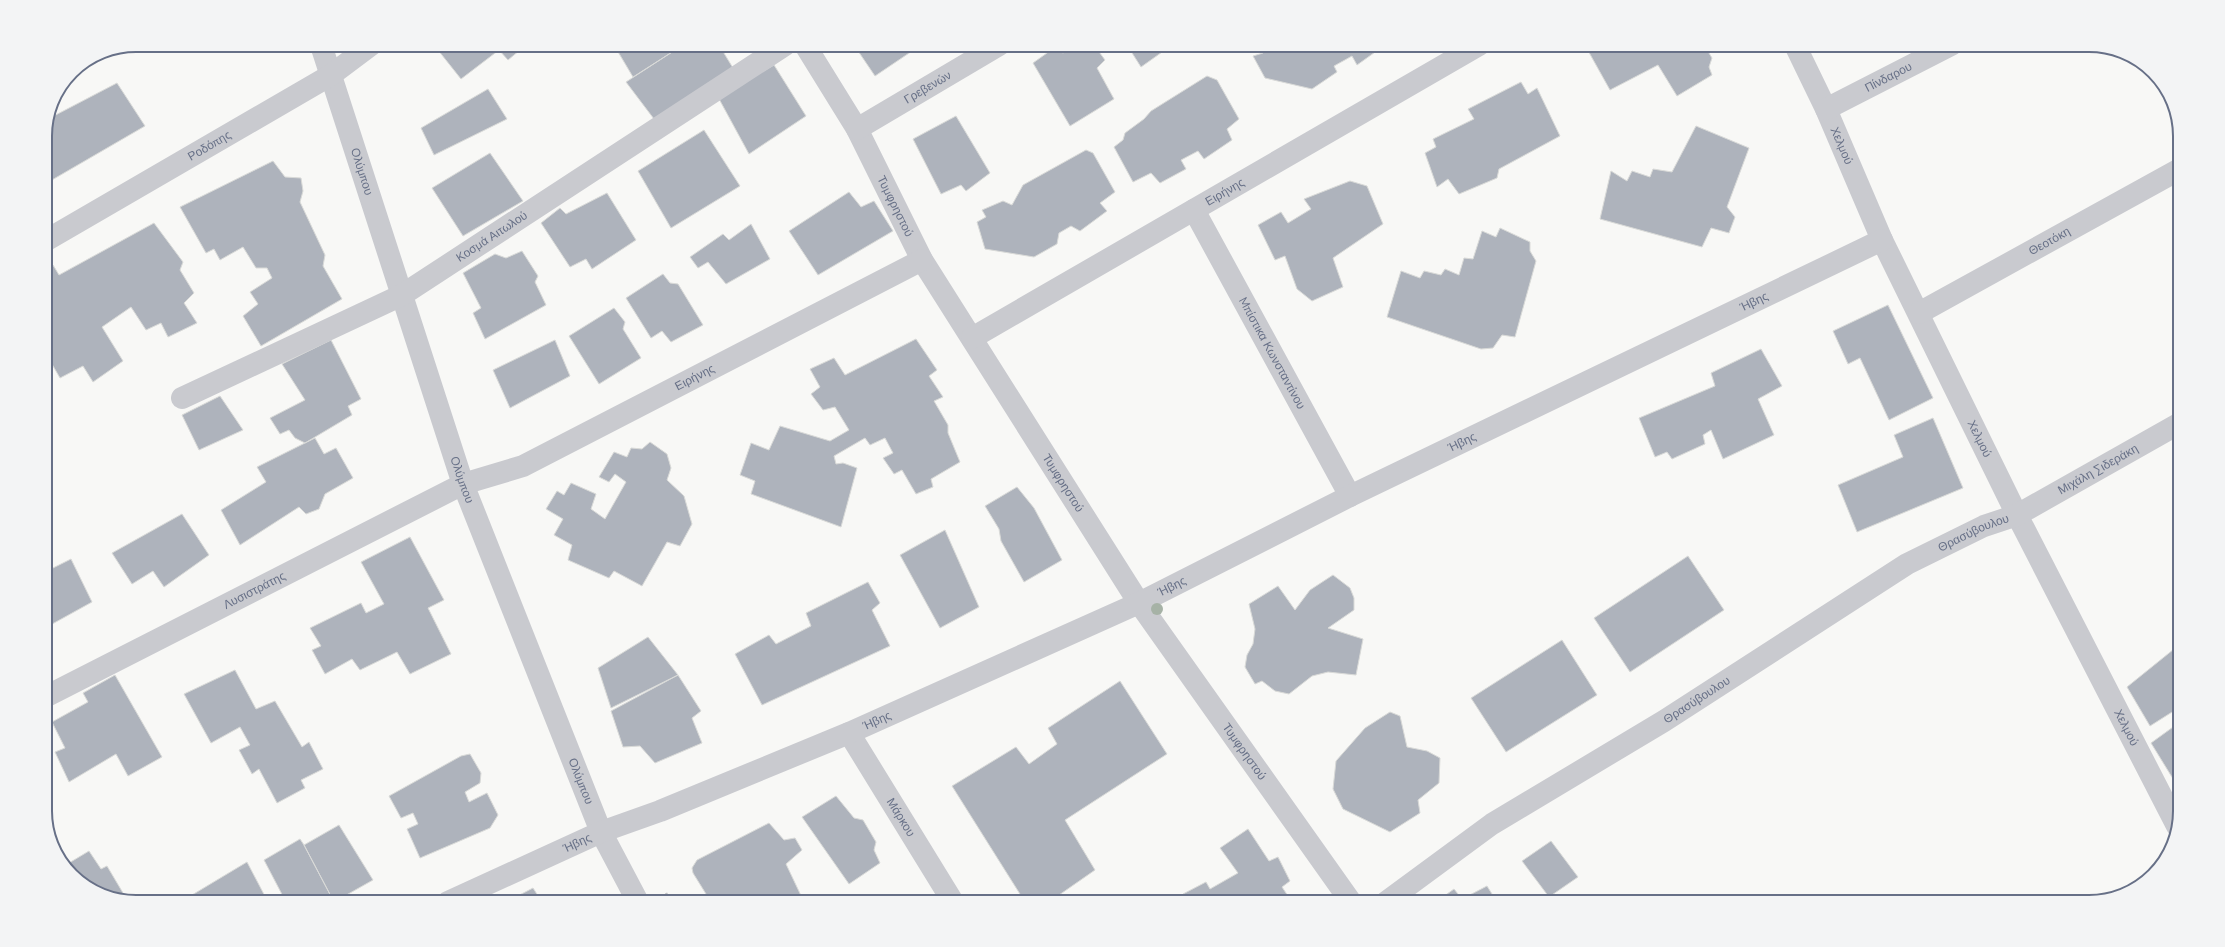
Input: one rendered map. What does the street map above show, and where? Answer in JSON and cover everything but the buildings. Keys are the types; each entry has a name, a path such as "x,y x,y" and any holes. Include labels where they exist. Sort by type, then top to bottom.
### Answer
{"street":[{"name":"Ολύμπου","path":"323,52 463,484 601,832 634,895"},
{"name":"Ροδόπης","path":"52,237 331,75 362,52"},
{"name":"Κοσμά Αιτωλού","path":"182,398 402,295 773,52"},
{"name":"Τυμφρηστού","path":"809,52 857,129 922,260 1139,603 1346,895"},
{"name":"Γρεβενών","path":"857,129 987,52"},
{"name":"Ειρήνης","path":"972,338 1466,52"},
{"name":"Χελμού","path":"1798,52 1826,109 1882,240 1919,312 2017,515 2172,817"},
{"name":"Πίνδαρου","path":"1826,109 1937,52"},
{"name":"Θεοτόκη","path":"1919,312 2173,173"},
{"name":"Mπίστικα Κωνσταντίνου","path":"1194,210 1350,496"},
{"name":"Ήβης","path":"463,895 601,832 660,811 849,733 1139,603 1350,496 1882,240"},
{"name":"Ειρήνης","path":"463,484 523,466 922,260"},
{"name":"Μιχάλη Σιδεράκη","path":"2017,515 2173,427"},
{"name":"Λυσιστράτης","path":"52,693 463,484"},
{"name":"Θρασύβουλου","path":"1396,895 1492,824 1664,721 1907,564 1984,526 2017,515"},
{"name":"Μάρκου","path":"849,733 949,895"}]}
